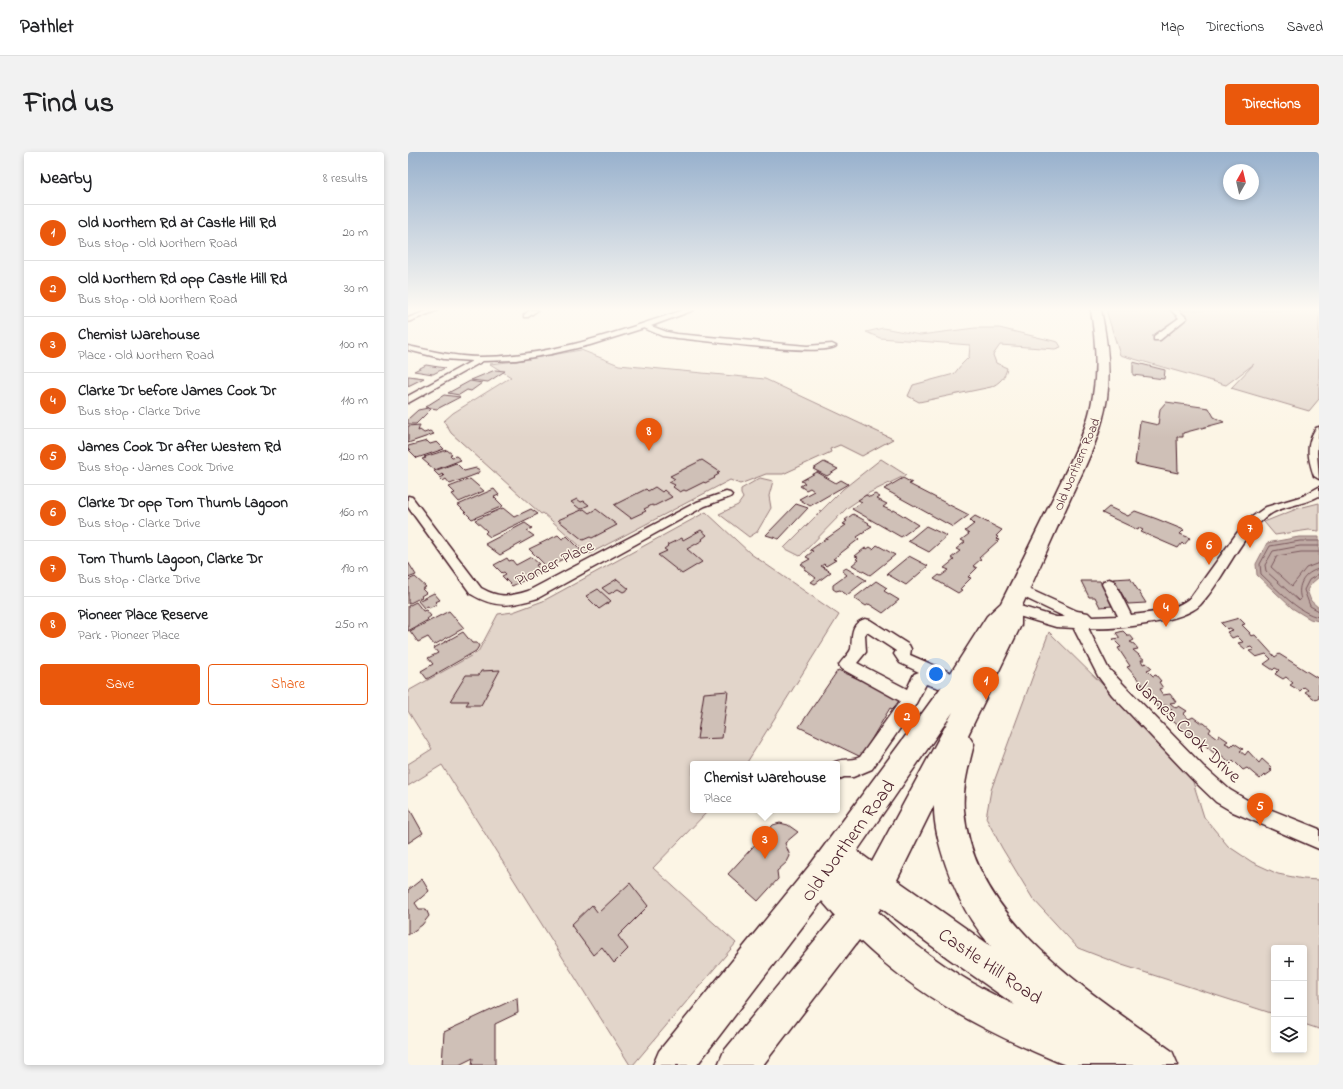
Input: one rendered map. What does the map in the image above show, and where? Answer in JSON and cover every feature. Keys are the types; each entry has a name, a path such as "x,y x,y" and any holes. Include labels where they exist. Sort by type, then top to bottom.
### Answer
{"main road":[{"name":"Old Northern Road","path":"738,1065 867,900 899,845 959,696 995,622 1015,599 1081,457 1098,409 1101,378 1100,353"},
{"name":"Old Northern Road","path":"673,1065 959,696"},
{"path":"959,696 950,811 956,848 966,880 984,911 1009,943 1041,974 1158,1065"},
{"name":"Castle Hill Road","path":"828,866 867,900 960,946 1019,987 1152,1065"},
{"name":"Castle Hill Road","path":"867,900 878,936 919,968 990,1014 1086,1054 1125,1065"}],"street":[{"path":"423,353 449,358 482,359 524,356 546,353"},
{"path":"408,400 482,359"},
{"path":"1319,430 1313,440 1311,452 1319,476"},
{"path":"1015,599 1056,622 1079,623 1127,620 1165,614 1186,608 1198,598 1250,524 1264,512 1308,498 1319,490"},
{"name":"Pioneer Place","path":"408,499 476,591 489,599 503,601 533,595 701,504 726,495"},
{"path":"1109,584 1127,620"},
{"path":"1015,599 1079,623"},
{"name":"James Cook Drive","path":"1079,623 1103,672 1118,690 1197,772 1223,796 1240,806 1319,839"},
{"path":"910,698 848,665 858,652 858,634 865,624 904,649 902,654 905,659 959,696"},
{"path":"840,768 853,769 866,763 910,698 920,679 927,676 959,696"}],"shaded area":[{"path":"566,353 588,353 619,365 765,379 893,439 862,456 840,445 830,449 831,452 783,474 766,474 740,484 730,480 589,554 543,513 541,514 451,433 444,421 453,413 511,377 490,364"},
{"path":"969,353 995,353 993,355 996,363 1007,368 1006,372 997,384 991,387 919,402 908,396 913,385 954,374 969,357"},
{"path":"1119,353 1319,353 1319,399 1309,411 1231,388 1254,364 1226,385 1120,355"},
{"path":"881,459 906,475 869,493 847,508 800,556 784,548 843,489"},
{"path":"760,478 773,481 769,496 771,508 757,532 749,537 719,514 738,505 743,498 741,489"},
{"path":"1319,503 1319,531 1309,530 1275,535 1264,522 1299,508"},
{"path":"706,512 751,554 839,615 748,761 690,761 690,813 706,813 653,868 736,943 633,1065 630,1065 442,765 408,786 408,764 432,749 408,711 408,691 478,652 498,614 513,612 543,601"},
{"path":"1049,632 1163,744 1193,782 1204,817 1228,846 1252,862 1278,874 1303,879 1319,880 1319,1029 1307,1025 1307,945 1271,945 1271,1013 1122,965 1078,948 1033,899 1002,848 986,818 991,790"}],"water":[{"path":"1299,537 1319,537 1319,577 1307,590 1311,601 1319,608 1319,621 1310,619 1292,608 1257,575 1256,564 1267,543"}],"building":[{"path":"1133,362 1165,370 1164,379 1133,375"},
{"path":"426,365 445,368 433,374 414,371"},
{"path":"495,370 505,371 488,382 471,380"},
{"path":"409,376 424,378 408,386"},
{"path":"470,381 482,383 471,391 467,390 459,395 448,393"},
{"path":"444,395 460,397 437,409 425,407"},
{"path":"1166,402 1209,408 1214,417 1224,422 1183,433 1183,437 1177,437 1178,473 1135,464 1140,421 1158,425 1160,409"},
{"path":"428,408 431,409 416,424 408,424 408,419 418,410"},
{"path":"420,425 418,431 420,430 424,433 430,431 434,434 408,443 408,426"},
{"path":"427,441 430,444 437,442 444,449 417,458 408,449 408,446"},
{"path":"447,450 452,454 450,455 452,457 456,456 461,460 435,470 422,459 426,458 424,457"},
{"path":"702,460 720,472 717,473 719,474 714,477 715,478 686,491 684,490 680,492 673,487 675,485 669,482 675,479 670,476"},
{"path":"824,462 838,469 827,476 813,469"},
{"path":"456,463 464,471 476,468 480,470 477,474 450,484 446,479 443,481 440,478 444,476 442,474 439,476 434,471"},
{"path":"817,472 836,483 841,480 848,484 810,506 799,499 814,491 810,488 806,490 800,486 805,483 801,481"},
{"path":"903,478 912,483 909,484 969,515 953,527 884,489"},
{"path":"470,479 484,491 459,502 452,494 455,493 449,487"},
{"path":"655,487 662,492 664,490 672,497 644,509 646,511 631,518 614,505 646,489 648,491"},
{"path":"494,489 499,495 494,497 503,506 472,519 458,505"},
{"path":"875,494 880,497 877,499 887,504 883,507 892,511 894,510 918,525 901,537 852,509 862,502 858,500 866,495 870,497"},
{"path":"577,499 581,502 584,501 589,505 580,509 571,502"},
{"path":"796,504 808,508 779,539 766,535"},
{"path":"1109,507 1128,516 1135,511 1157,519 1184,530 1180,534 1190,538 1184,545 1182,543 1178,548 1141,532 1143,530 1139,528 1138,530 1102,513"},
{"path":"503,508 514,517 531,509 538,514 490,537 485,533 487,531 475,520"},
{"path":"584,509 589,513 596,509 617,525 592,538 590,537 583,540 558,520"},
{"path":"853,514 872,526 857,537 859,539 833,559 836,560 826,566 824,564 821,566 831,572 815,584 811,582 816,578 804,569 806,568 801,564 810,559 806,557 813,551 810,550 846,525 843,524 847,521 845,520"},
{"path":"975,516 1002,530 996,536 998,537 996,539 999,540 979,558 981,559 973,566 977,568 968,577 971,578 958,593 934,579 949,570 944,568 954,560 951,558 960,551 956,549 965,542 961,540 969,534 965,531 974,524 970,520"},
{"path":"525,523 532,528 527,531 534,536 500,555 485,544"},
{"path":"926,526 947,536 929,552 908,541"},
{"path":"701,530 707,535 702,539 703,540 687,549 702,562 682,574 658,555 667,551 664,549 668,546 667,545 682,538 683,540"},
{"path":"558,535 562,539 567,536 581,550 547,567 529,549"},
{"path":"877,545 895,555 870,575 852,565 858,560 856,559 858,557 855,556 865,548 867,549 870,547 873,549"},
{"path":"909,556 928,566 906,585 887,574"},
{"path":"531,557 539,564 536,565 542,572 512,586 502,576 506,574 504,572 502,573 494,565 507,558 509,561 512,560 516,565"},
{"path":"408,562 416,575 408,578"},
{"path":"846,568 866,580 847,595 840,590 836,591 833,589 833,585 847,575 842,571"},
{"path":"415,577 426,587 422,589 426,593 421,596 422,597 408,604 408,580"},
{"path":"1130,578 1146,603 1128,604 1113,579"},
{"path":"617,579 629,589 623,592 618,589 609,594 602,588"},
{"path":"876,581 887,588 884,591 899,600 883,613 869,604 866,606 854,598"},
{"path":"1081,581 1100,581 1112,606 1100,607 1095,597 1089,597"},
{"path":"598,589 611,601 599,609 586,596"},
{"path":"434,593 440,600 435,602 437,604 429,608 428,606 424,608 418,601"},
{"path":"416,602 423,611 426,610 431,616 427,619 428,620 408,631 408,606"},
{"path":"449,611 464,628 434,645 428,637 418,642 410,631"},
{"path":"1239,618 1245,624 1242,625 1251,636 1255,635 1275,657 1279,654 1319,679 1319,698 1316,700 1305,692 1308,690 1304,687 1300,691 1290,685 1293,683 1286,677 1283,679 1275,674 1279,670 1275,668 1273,670 1264,664 1271,659 1266,654 1256,657 1249,651 1254,650 1251,647 1245,649 1238,643 1243,642 1237,636 1232,638 1227,632 1233,630 1230,628 1227,629 1221,623"},
{"path":"1123,631 1127,635 1130,635 1134,640 1130,642 1138,649 1133,650 1145,660 1141,660 1143,664 1146,663 1152,668 1147,670 1153,676 1156,675 1161,681 1159,682 1163,688 1159,689 1163,695 1170,694 1176,702 1170,703 1176,708 1179,706 1187,711 1183,714 1189,719 1193,717 1201,723 1204,723 1211,729 1209,732 1217,738 1219,735 1228,741 1225,743 1231,746 1234,743 1243,749 1240,751 1245,755 1248,751 1259,763 1262,759 1272,768 1270,770 1272,771 1260,779 1247,768 1243,770 1233,760 1231,763 1217,752 1215,754 1191,733 1190,736 1166,715 1172,710 1166,705 1158,707 1140,685 1143,685 1127,667 1130,666 1118,648 1121,647 1113,639 1120,638 1116,633"},
{"path":"463,632 472,643 477,643 479,646 476,651 427,679 421,671 433,664 428,658 438,653 434,648"},
{"path":"500,670 481,705 466,705 469,701 450,701 466,675 479,675 481,671"},
{"path":"838,670 904,699 897,711 890,708 861,757 799,727"},
{"path":"728,691 722,738 697,739 704,693"},
{"path":"408,806 423,833 408,843"},
{"path":"780,823 788,825 798,832 785,843 790,856 787,862 777,871 778,879 758,901 728,874 773,825"},
{"path":"422,879 429,891 415,903 419,909 426,909 429,916 422,925 408,935 408,890"},
{"path":"630,883 648,906 618,936 628,949 614,963 602,947 593,955 571,925 592,905 598,913"},
{"path":"517,998 518,1013 495,1024 495,1065 472,1065 473,1058 459,1065 442,1065 444,1032"}],"place":[{"name":"Pioneer Place Reserve","path":"649,451"},
{"name":"Tom Thumb Lagoon, Clarke Dr","path":"1250,548"},
{"name":"Clarke Dr opp Tom Thumb Lagoon","path":"1209,565"},
{"name":"Clarke Dr before James Cook Dr","path":"1166,627"},
{"name":"Old Northern Rd at Castle Hill Rd","path":"986,700"},
{"name":"Old Northern Rd opp Castle Hill Rd","path":"907,736"},
{"name":"James Cook Dr after Western Rd","path":"1260,826"},
{"name":"Chemist Warehouse","path":"765,859"}]}
